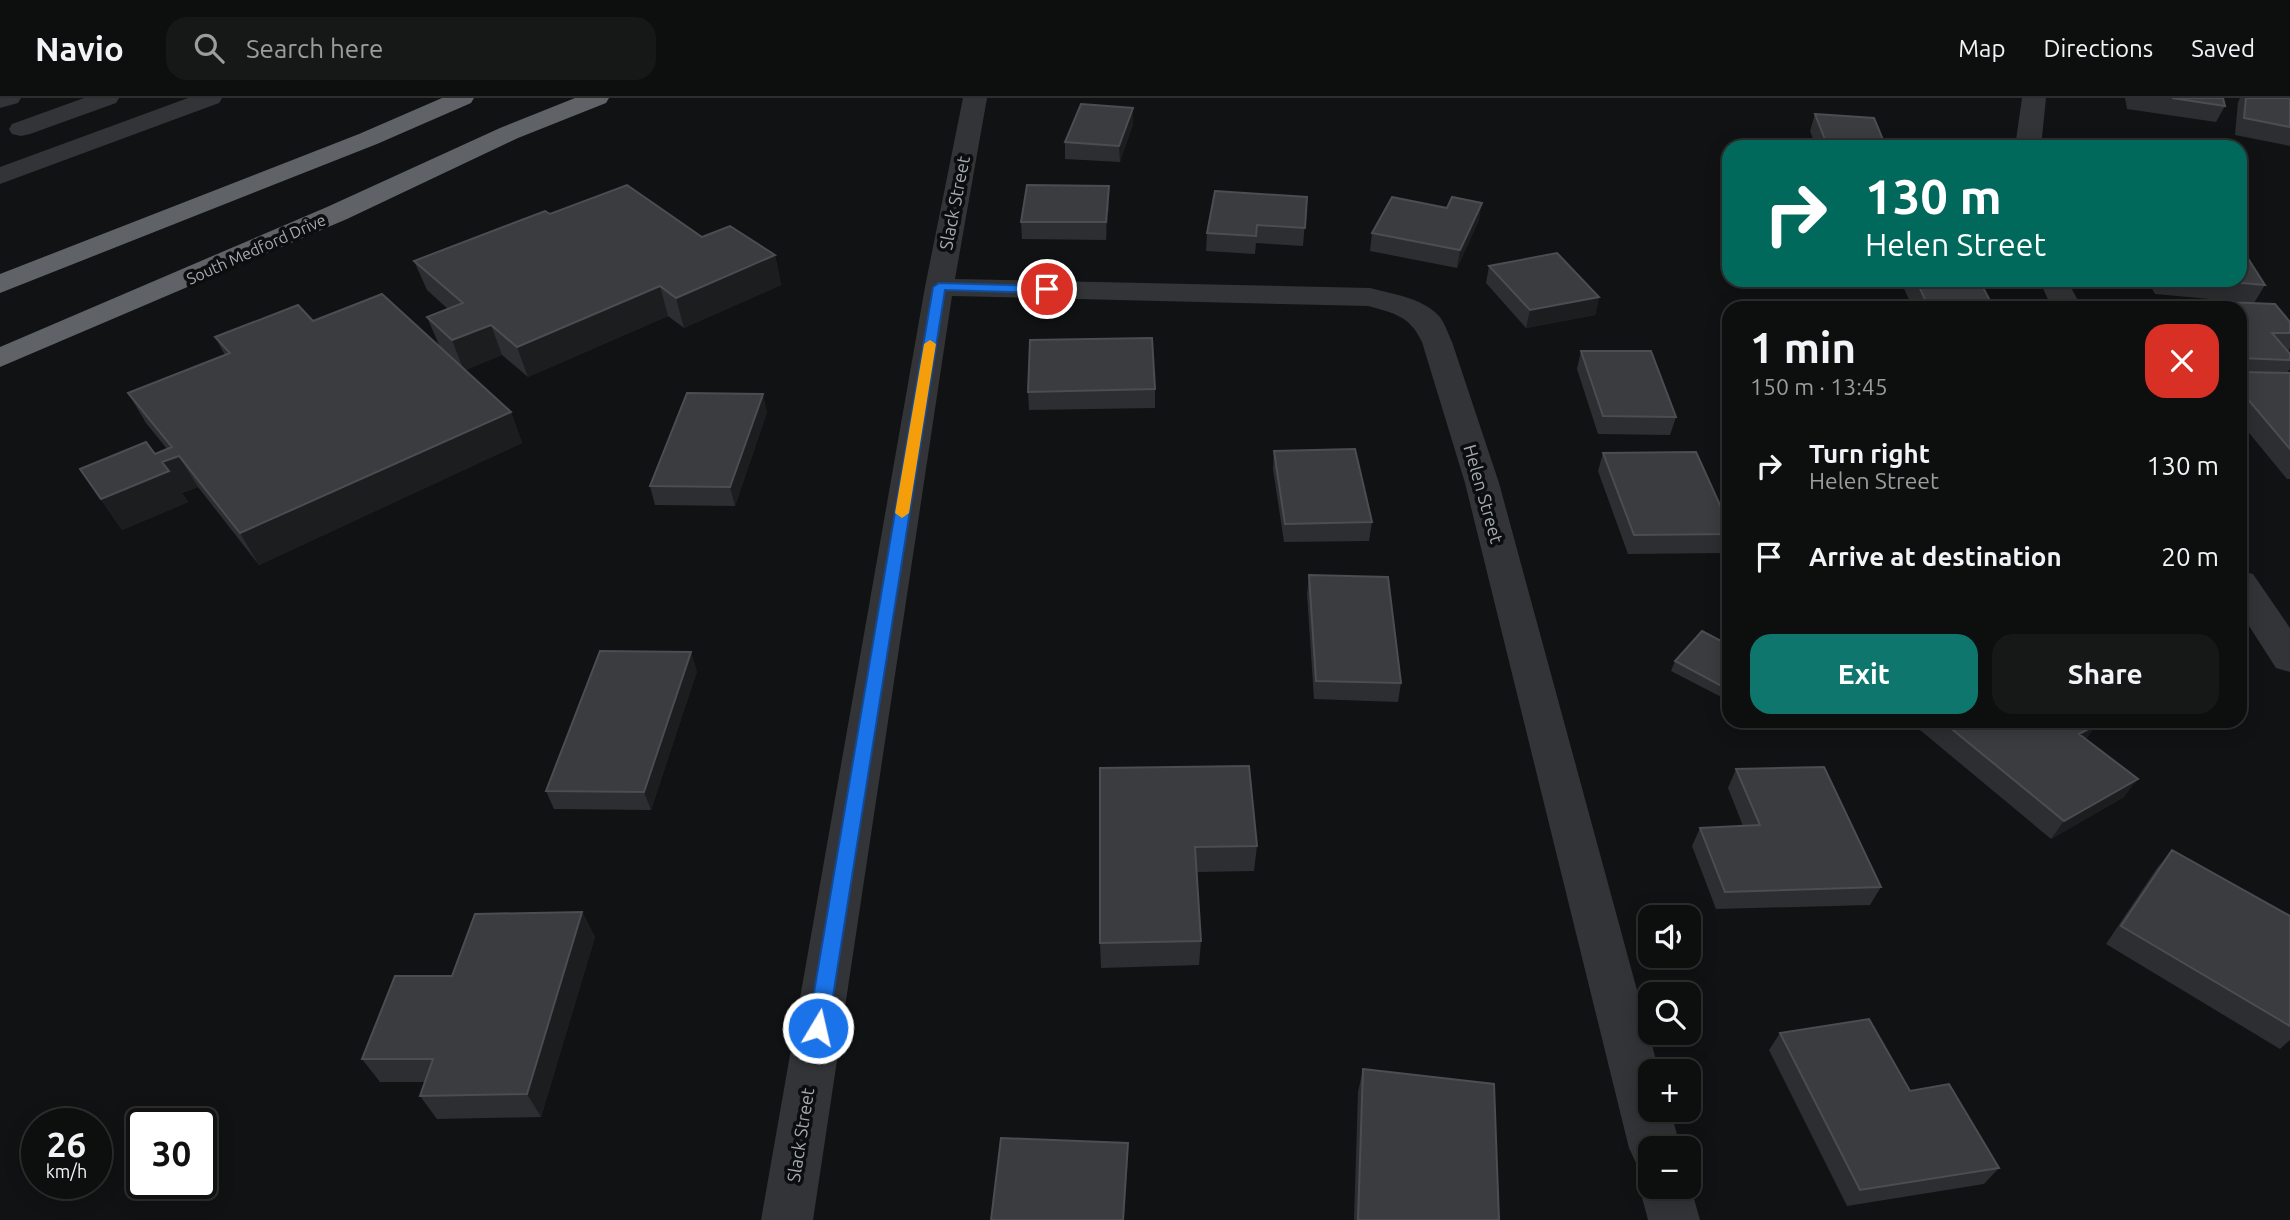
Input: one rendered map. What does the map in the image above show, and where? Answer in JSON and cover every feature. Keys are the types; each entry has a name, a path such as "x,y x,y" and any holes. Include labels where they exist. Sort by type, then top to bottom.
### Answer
{"highway":[{"path":"0,284 368,139 462,98"},
{"path":"509,133 573,98"},
{"path":"509,133 597,98"},
{"name":"South Medford Drive","path":"0,358 337,213 509,133"}],"street":[{"path":"0,101 9,98"},
{"path":"10,124 107,98"},
{"path":"0,176 210,98"},
{"name":"Slack Street","path":"787,1220 939,287 975,98"},
{"path":"2029,140 2034,98"},
{"path":"10,124 69,151"},
{"name":"Helen Street","path":"939,287 1370,297 1405,307 1427,321 1437,342 1482,483 1652,1136"},
{"path":"2247,593 2290,657"},
{"path":"1668,1199 1674,1220"}],"building":[{"path":"2172,98 2223,98 2225,106"},
{"path":"2246,98 2290,98 2290,127 2244,118"},
{"path":"1081,104 1133,108 1119,146 1065,142"},
{"path":"1815,114 1874,118 1883,140 1825,140"},
{"path":"627,185 702,237 730,226 775,255 676,298 660,286 517,347 491,325 452,340 427,317 463,303 414,261 545,211 550,214"},
{"path":"1027,185 1109,186 1106,222 1021,222"},
{"path":"1215,191 1307,197 1305,228 1257,225 1256,236 1207,233"},
{"path":"1392,197 1447,208 1452,197 1482,203 1460,250 1372,233"},
{"path":"1557,253 1599,297 1530,310 1489,266"},
{"path":"2247,257 2265,285 2247,283"},
{"path":"1919,287 1983,287 1990,301 1926,301"},
{"path":"382,294 511,412 240,533 179,456 162,462 169,471 101,499 80,469 146,442 155,454 172,447 128,393 230,353 215,337 298,305 313,321"},
{"path":"2247,303 2275,304 2290,322 2290,333 2272,333 2290,354 2290,360 2247,358"},
{"path":"1152,338 1155,389 1028,392 1030,340"},
{"path":"1581,351 1651,351 1676,417 1603,416"},
{"path":"2247,372 2290,373 2290,449 2247,398"},
{"path":"687,393 763,394 730,487 650,486"},
{"path":"1355,449 1372,522 1285,524 1274,451"},
{"path":"1696,452 1722,510 1722,534 1634,535 1603,453"},
{"path":"1309,575 1388,577 1401,683 1316,681"},
{"path":"1702,631 1722,641 1722,686 1675,661"},
{"path":"600,651 691,652 644,792 546,791"},
{"path":"1951,728 2090,728 2079,734 2138,779 2064,821"},
{"path":"1249,766 1257,846 1195,847 1201,941 1100,943 1100,768"},
{"path":"1824,767 1881,887 1725,892 1700,828 1760,825 1736,769"},
{"path":"2172,850 2290,916 2290,1026 2121,926"},
{"path":"582,912 527,1094 420,1096 433,1059 362,1059 395,976 452,976 475,914"},
{"path":"1869,1019 1910,1091 1949,1084 1999,1168 1860,1190 1780,1033"},
{"path":"1363,1069 1494,1084 1499,1220 1358,1220"},
{"path":"1001,1138 1128,1143 1123,1220 991,1220"}],"slow traffic":[{"path":"902,513 930,344"}],"route":[{"path":"818,1028 939,287 1047,289"}]}
